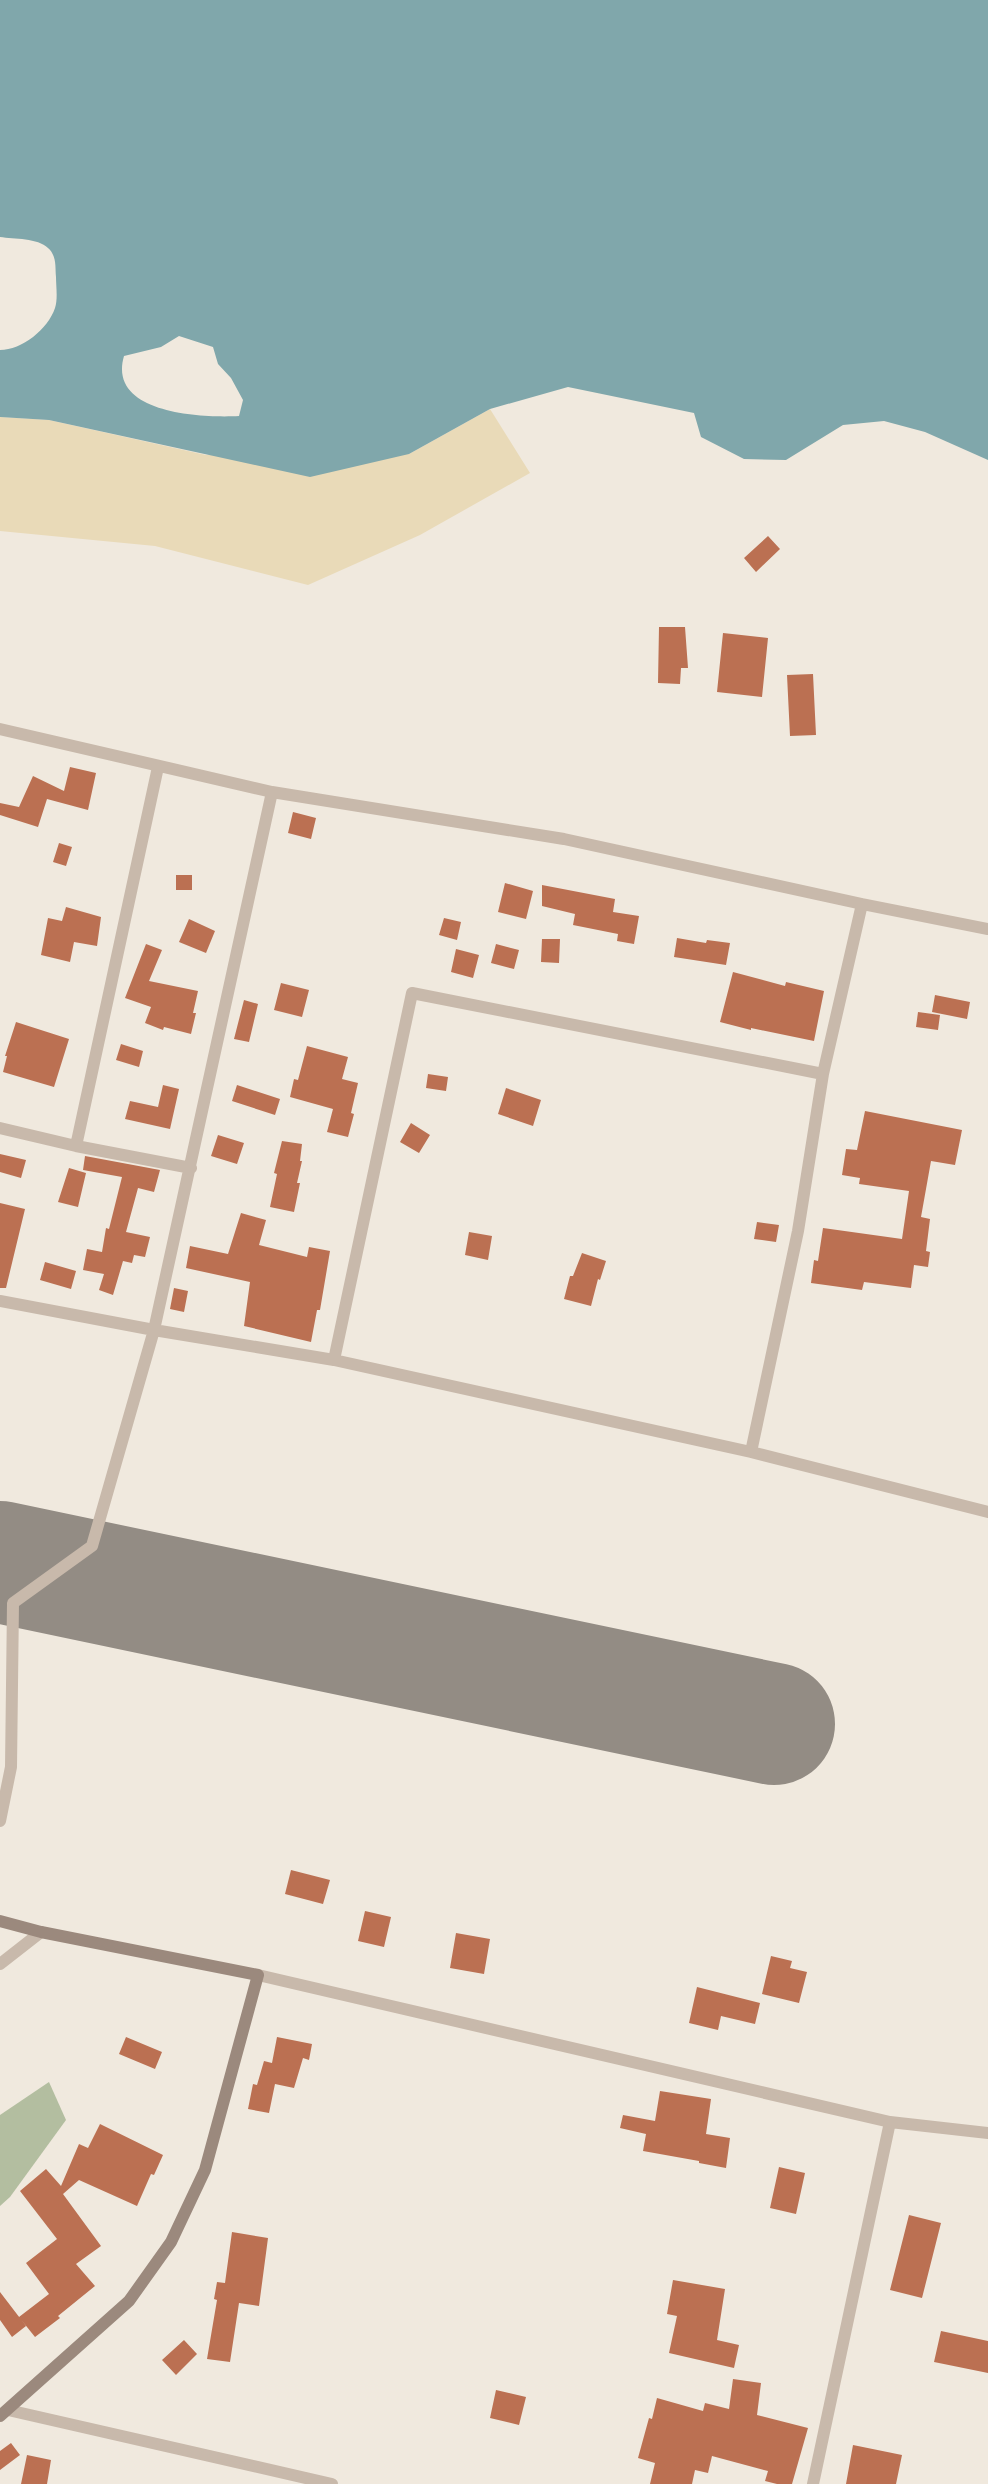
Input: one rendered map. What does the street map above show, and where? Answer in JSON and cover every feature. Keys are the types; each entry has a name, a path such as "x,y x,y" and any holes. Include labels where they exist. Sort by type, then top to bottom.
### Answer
{"main road":[{"path":"0,1921 41,1932 258,1975 205,2170 171,2242 129,2301 4,2413"}],"street":[{"path":"0,729 272,792 564,839 862,904 988,929"},
{"path":"76,1146 158,767"},
{"path":"0,1821 11,1766 12,1603 92,1546 154,1330 272,792"},
{"path":"751,1452 798,1231 823,1074 862,904"},
{"path":"334,1360 412,993 823,1074"},
{"path":"0,1128 76,1146 191,1168"},
{"path":"0,1301 154,1330 334,1360 751,1452 988,1512"},
{"path":"0,1964 41,1932"},
{"path":"258,1975 890,2122 988,2133"},
{"path":"813,2484 890,2122"},
{"path":"4,2413 332,2484"}],"green space":[{"path":"49,2082 66,2120 10,2197 0,2206 0,2115"}],"sand":[{"path":"490,409 530,473 420,535 308,585 155,546 0,531 0,417 49,420 206,455 409,454"}],"water":[{"path":"0,0 988,0 988,460 925,432 884,421 843,425 786,460 744,459 701,437 694,413 568,387 490,409 409,454 310,477 49,420 0,417 0,350 17,346 40,331 52,316 57,297 55,262 51,251 38,242 0,237","holes":["179,336 213,347 218,364 231,378 243,400 239,416 203,416 161,408 143,401 130,390 123,375 124,356 161,347"]}],"building":[{"path":"768,536 780,549 756,572 744,558"},
{"path":"659,627 685,627 688,668 681,668 680,684 658,683"},
{"path":"723,633 768,638 762,697 717,692"},
{"path":"813,674 816,735 790,736 787,675"},
{"path":"70,767 96,773 88,810 47,799 38,827 0,815 0,803 19,807 33,776 64,791"},
{"path":"293,812 316,818 311,839 288,833"},
{"path":"59,843 72,847 66,866 53,862"},
{"path":"176,875 192,875 192,890 176,890"},
{"path":"505,883 533,891 526,919 498,912"},
{"path":"542,885 615,899 613,912 639,916 634,944 617,941 618,934 573,925 575,914 542,906"},
{"path":"66,907 101,917 97,946 74,942 70,962 41,955 48,918 62,921"},
{"path":"444,918 461,922 457,940 439,935"},
{"path":"189,919 215,931 206,953 179,942"},
{"path":"677,938 706,943 707,940 730,943 726,965 674,957"},
{"path":"542,939 560,939 559,963 541,962"},
{"path":"146,944 162,950 149,981 198,991 193,1013 196,1013 191,1034 164,1027 163,1030 145,1023 151,1007 125,998"},
{"path":"496,944 519,950 514,969 491,963"},
{"path":"456,949 479,955 473,978 451,972"},
{"path":"733,972 785,986 786,982 824,991 814,1041 751,1028 751,1030 720,1022"},
{"path":"281,983 309,990 302,1017 274,1010"},
{"path":"935,995 970,1002 967,1019 932,1012"},
{"path":"244,1000 258,1004 249,1042 234,1039"},
{"path":"918,1012 940,1015 938,1030 916,1027"},
{"path":"16,1022 69,1039 54,1087 3,1072 7,1056 5,1056"},
{"path":"121,1044 143,1051 139,1067 116,1060"},
{"path":"307,1046 348,1057 342,1079 358,1083 351,1113 354,1114 348,1137 327,1132 333,1109 290,1097 294,1079 298,1080"},
{"path":"428,1074 448,1077 446,1091 426,1088"},
{"path":"163,1085 179,1089 170,1129 125,1119 130,1101 158,1107"},
{"path":"237,1085 280,1099 275,1115 232,1101"},
{"path":"506,1088 541,1100 533,1126 498,1114"},
{"path":"865,1111 962,1130 955,1165 931,1161 921,1217 930,1219 926,1251 930,1252 928,1267 914,1265 911,1288 864,1282 862,1290 811,1283 814,1260 818,1261 823,1228 902,1239 909,1191 859,1184 860,1178 842,1175 846,1149 857,1150"},
{"path":"411,1123 430,1135 419,1153 400,1142"},
{"path":"218,1135 244,1143 237,1164 211,1156"},
{"path":"282,1141 302,1144 300,1161 302,1161 297,1183 300,1183 294,1212 270,1207 277,1174 274,1173"},
{"path":"0,1154 26,1160 21,1178 0,1172"},
{"path":"85,1156 160,1170 154,1192 138,1188 126,1232 150,1237 145,1257 134,1255 132,1263 123,1261 113,1295 99,1290 104,1274 83,1270 87,1249 102,1252 106,1228 109,1229 122,1177 83,1170"},
{"path":"69,1168 86,1173 78,1207 58,1202"},
{"path":"0,1203 25,1209 6,1288 0,1288"},
{"path":"241,1213 266,1220 259,1245 307,1257 309,1247 330,1251 320,1310 317,1310 311,1342 244,1326 250,1282 186,1268 190,1246 228,1254"},
{"path":"757,1222 779,1225 776,1242 754,1239"},
{"path":"469,1232 492,1236 488,1260 465,1255"},
{"path":"582,1253 606,1261 600,1280 598,1279 591,1306 564,1299 570,1276 573,1276"},
{"path":"45,1262 76,1271 71,1289 40,1280"},
{"path":"174,1288 188,1291 184,1312 170,1309"},
{"path":"291,1870 330,1880 323,1904 285,1894"},
{"path":"365,1911 391,1917 384,1947 358,1941"},
{"path":"456,1933 490,1939 484,1974 450,1968"},
{"path":"771,1956 792,1961 790,1968 807,1972 799,2003 762,1994"},
{"path":"697,1987 760,2003 755,2024 721,2016 718,2030 689,2023"},
{"path":"126,2037 162,2052 155,2069 119,2054"},
{"path":"277,2037 312,2044 309,2060 303,2058 294,2088 275,2084 269,2113 248,2109 253,2084 257,2085 264,2061 272,2063"},
{"path":"660,2091 711,2099 706,2134 730,2138 726,2168 643,2151 646,2134 620,2128 623,2115 655,2121"},
{"path":"100,2124 163,2155 154,2175 151,2174 137,2206 79,2180 63,2194 101,2246 76,2264 95,2286 58,2316 60,2318 35,2337 19,2317 49,2294 26,2263 57,2239 20,2191 46,2169 61,2186 79,2144 88,2148"},
{"path":"779,2167 805,2173 796,2214 770,2208"},
{"path":"909,2215 941,2223 922,2298 890,2290"},
{"path":"232,2232 268,2238 259,2306 239,2303 230,2362 207,2359 217,2300 214,2299 217,2282 225,2283"},
{"path":"673,2280 725,2289 717,2340 739,2345 734,2368 669,2353 677,2316 667,2314"},
{"path":"0,2292 26,2326 12,2337 0,2320"},
{"path":"941,2331 988,2341 988,2373 934,2362"},
{"path":"184,2340 197,2354 176,2375 162,2360"},
{"path":"733,2379 761,2383 757,2415 808,2428 792,2484 777,2484 765,2481 768,2471 712,2456 708,2473 695,2470 692,2484 650,2484 655,2463 638,2458 649,2418 652,2419 657,2398 703,2411 705,2403 729,2409"},
{"path":"496,2390 526,2397 519,2425 490,2418"},
{"path":"11,2443 20,2455 0,2470 0,2451"},
{"path":"853,2445 902,2455 896,2484 846,2484"},
{"path":"27,2455 51,2460 47,2484 21,2484"}],"runway":[{"path":"0,1562 774,1724"}]}
